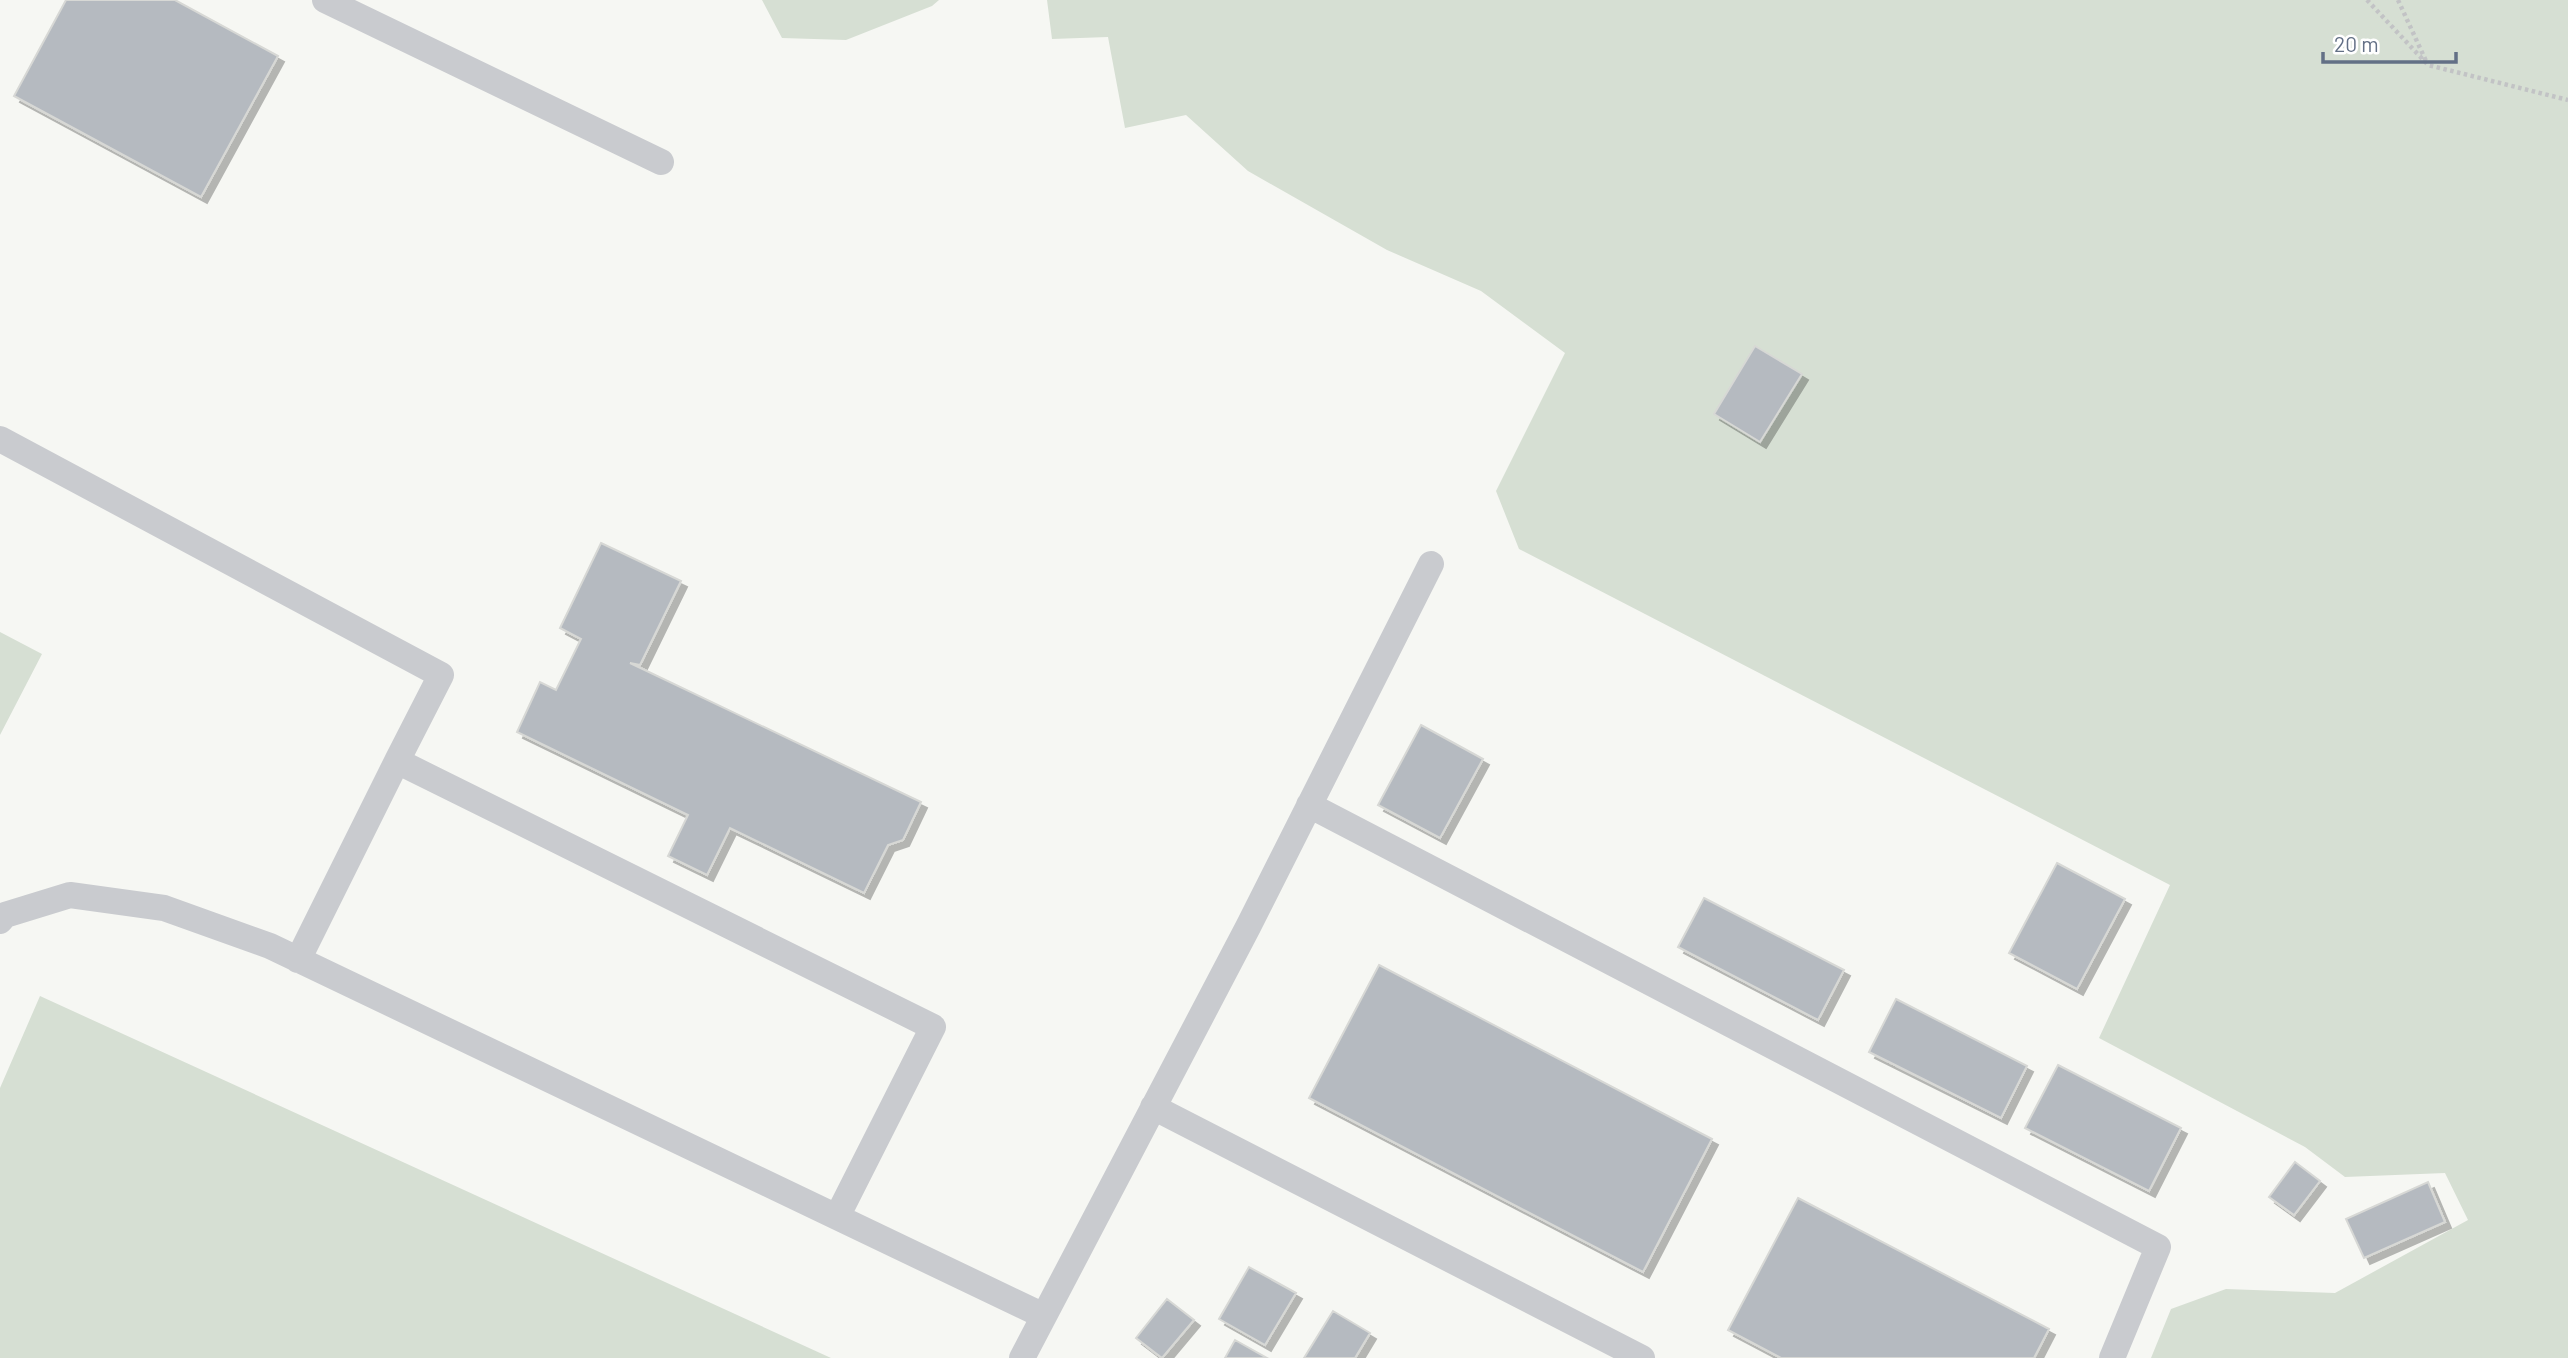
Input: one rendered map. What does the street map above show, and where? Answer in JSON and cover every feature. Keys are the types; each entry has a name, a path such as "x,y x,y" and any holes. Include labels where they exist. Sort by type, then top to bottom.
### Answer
{"lane":[{"path":"325,0 661,162"},
{"path":"0,439 441,675 298,960"},
{"path":"1021,1358 1309,805 1431,564"},
{"path":"397,761 933,1027 838,1217"},
{"path":"1309,805 2158,1247 2112,1358"},
{"path":"0,921 5,915 70,895 164,908 270,946 1044,1316"},
{"path":"1153,1107 1642,1358"}],"path":[{"path":"2367,0 2428,65 2568,100"},
{"path":"2398,0 2428,65"}],"shaded area":[{"path":"762,0 939,0 932,6 846,40 782,38"},
{"path":"1047,0 2568,0 2568,1358 2151,1358 2171,1309 2226,1289 2335,1293 2468,1220 2445,1173 2345,1177 2305,1147 2099,1038 2170,885 1519,549 1496,491 1565,353 1481,291 1387,250 1248,171 1186,115 1125,128 1108,37 1052,39"},
{"path":"0,632 42,654 0,735"},
{"path":"40,996 831,1358 0,1358 0,1088"}],"building":[{"path":"66,0 175,0 278,56 201,197 14,96"},
{"path":"1755,346 1802,374 1760,442 1714,414"},
{"path":"601,543 681,581 640,665 630,663 921,802 903,840 888,845 864,893 730,828 707,875 668,856 688,815 517,732 540,682 556,690 581,639 560,628"},
{"path":"1421,725 1483,759 1440,838 1378,805"},
{"path":"2057,863 2125,899 2077,989 2009,953"},
{"path":"1704,898 1844,970 1818,1020 1678,947"},
{"path":"1379,965 1712,1139 1643,1272 1309,1098"},
{"path":"1896,999 2027,1066 2001,1118 1869,1052"},
{"path":"2058,1065 2181,1128 2149,1191 2025,1128"},
{"path":"2295,1162 2320,1181 2294,1215 2269,1197"},
{"path":"2428,1182 2445,1222 2364,1258 2346,1219"},
{"path":"1798,1198 2049,1329 2034,1358 1781,1358 1728,1330"},
{"path":"1249,1267 1296,1293 1265,1345 1219,1319"},
{"path":"1167,1299 1194,1320 1162,1358 1136,1338"},
{"path":"1333,1311 1370,1333 1355,1358 1304,1358"},
{"path":"1235,1340 1267,1358 1225,1358"}]}
